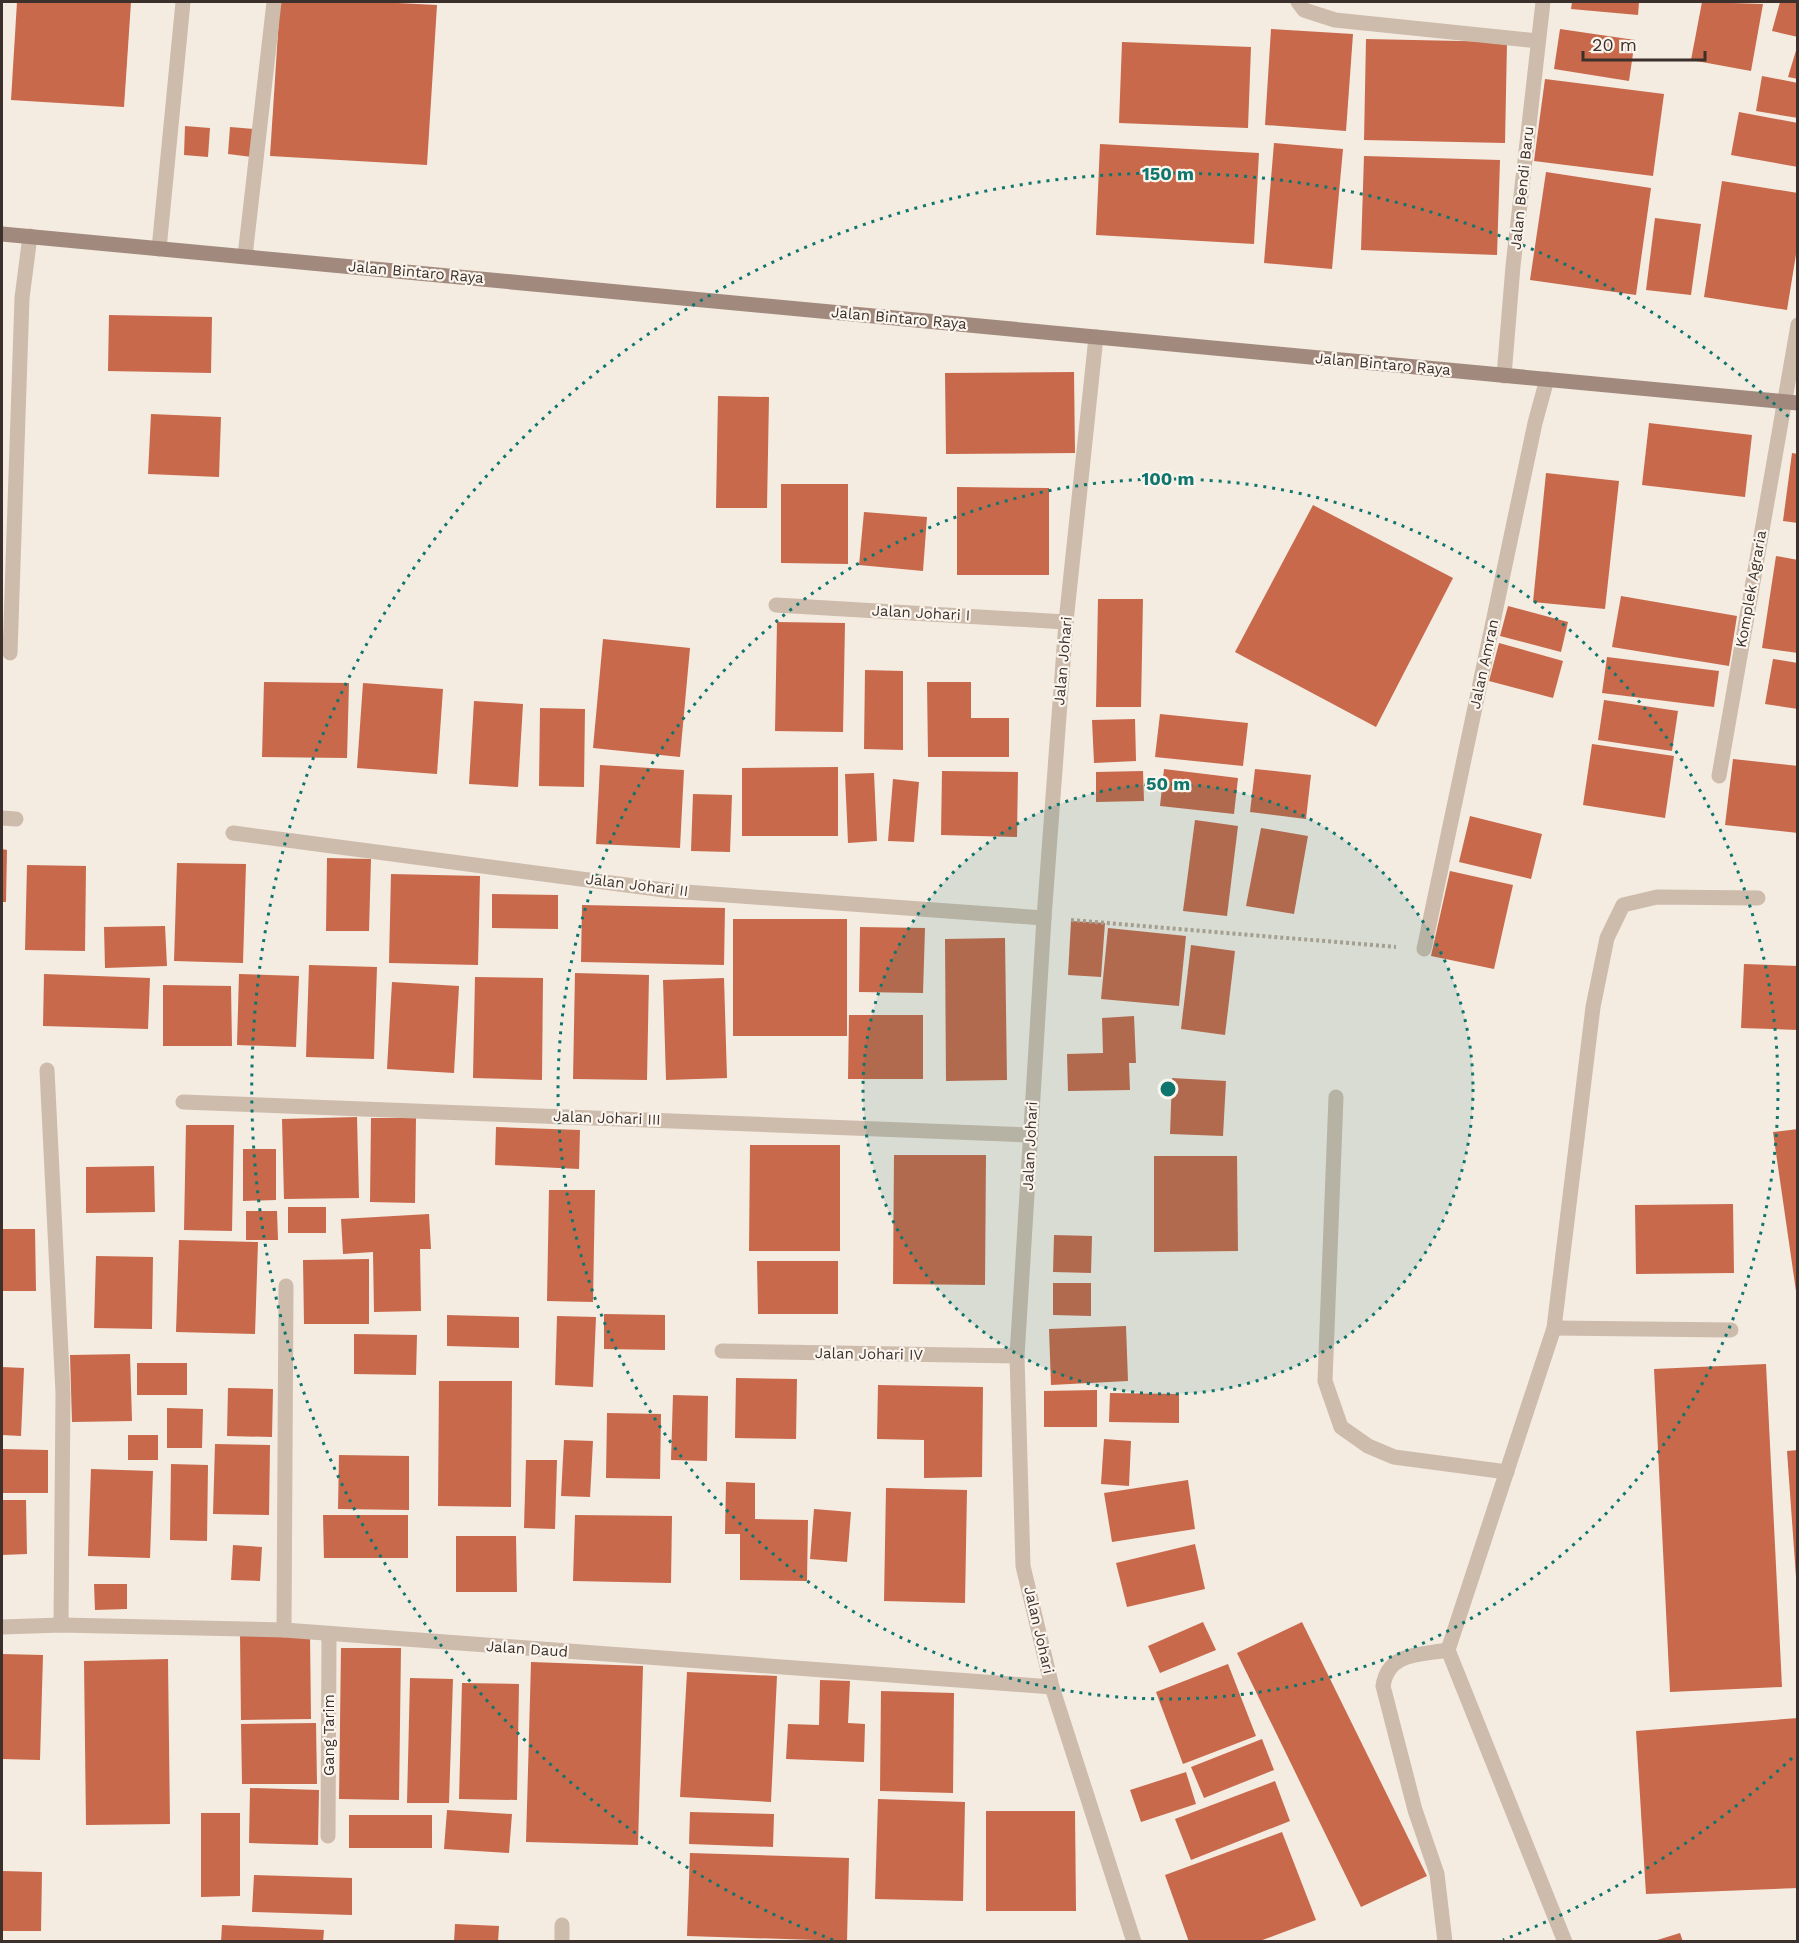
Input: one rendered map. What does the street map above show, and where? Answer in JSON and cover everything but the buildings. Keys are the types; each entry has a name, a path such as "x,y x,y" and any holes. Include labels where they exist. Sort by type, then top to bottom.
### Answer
{"main road":[{"name":"Jalan Bintaro Raya","path":"2,234 1791,402"}],"street":[{"path":"159,249 183,2"},
{"path":"245,256 274,2"},
{"path":"1298,2 1304,10 1335,20 1538,41"},
{"name":"Jalan Bendi Baru","path":"1504,376 1543,2"},
{"path":"10,653 22,298 30,236"},
{"name":"Komplek Agraria","path":"1719,776 1791,402 1797,325"},
{"name":"Jalan Johari","path":"1096,337 1066,622 1044,918 1017,1356 1023,1566 1052,1687 1134,1941"},
{"name":"Jalan Amran","path":"1424,949 1533,434 1547,379"},
{"name":"Jalan Johari I","path":"776,605 1066,622"},
{"name":"Jalan Johari II","path":"233,832 672,891 1044,918"},
{"path":"1565,1941 1448,1650 1554,1328 1593,1007 1607,938 1623,905 1657,897 1758,898"},
{"path":"48,1070 63,1393 62,1625"},
{"path":"1336,1097 1325,1381 1341,1427 1368,1446 1394,1458 1507,1472"},
{"name":"Jalan Johari III","path":"183,1102 1031,1135"},
{"path":"284,1630 285,1286"},
{"path":"1554,1328 1731,1330"},
{"name":"Jalan Johari IV","path":"722,1351 1017,1356"},
{"name":"Jalan Daud","path":"2,1627 62,1625 284,1630 1052,1687"},
{"name":"Gang Tarim","path":"328,1836 329,1635"},
{"path":"1445,1941 1437,1874 1415,1810 1383,1686 1384,1675 1392,1663 1401,1659 1448,1650"},
{"path":"562,1926 562,1941"}],"path":[{"path":"1044,918 1424,949"}]}
